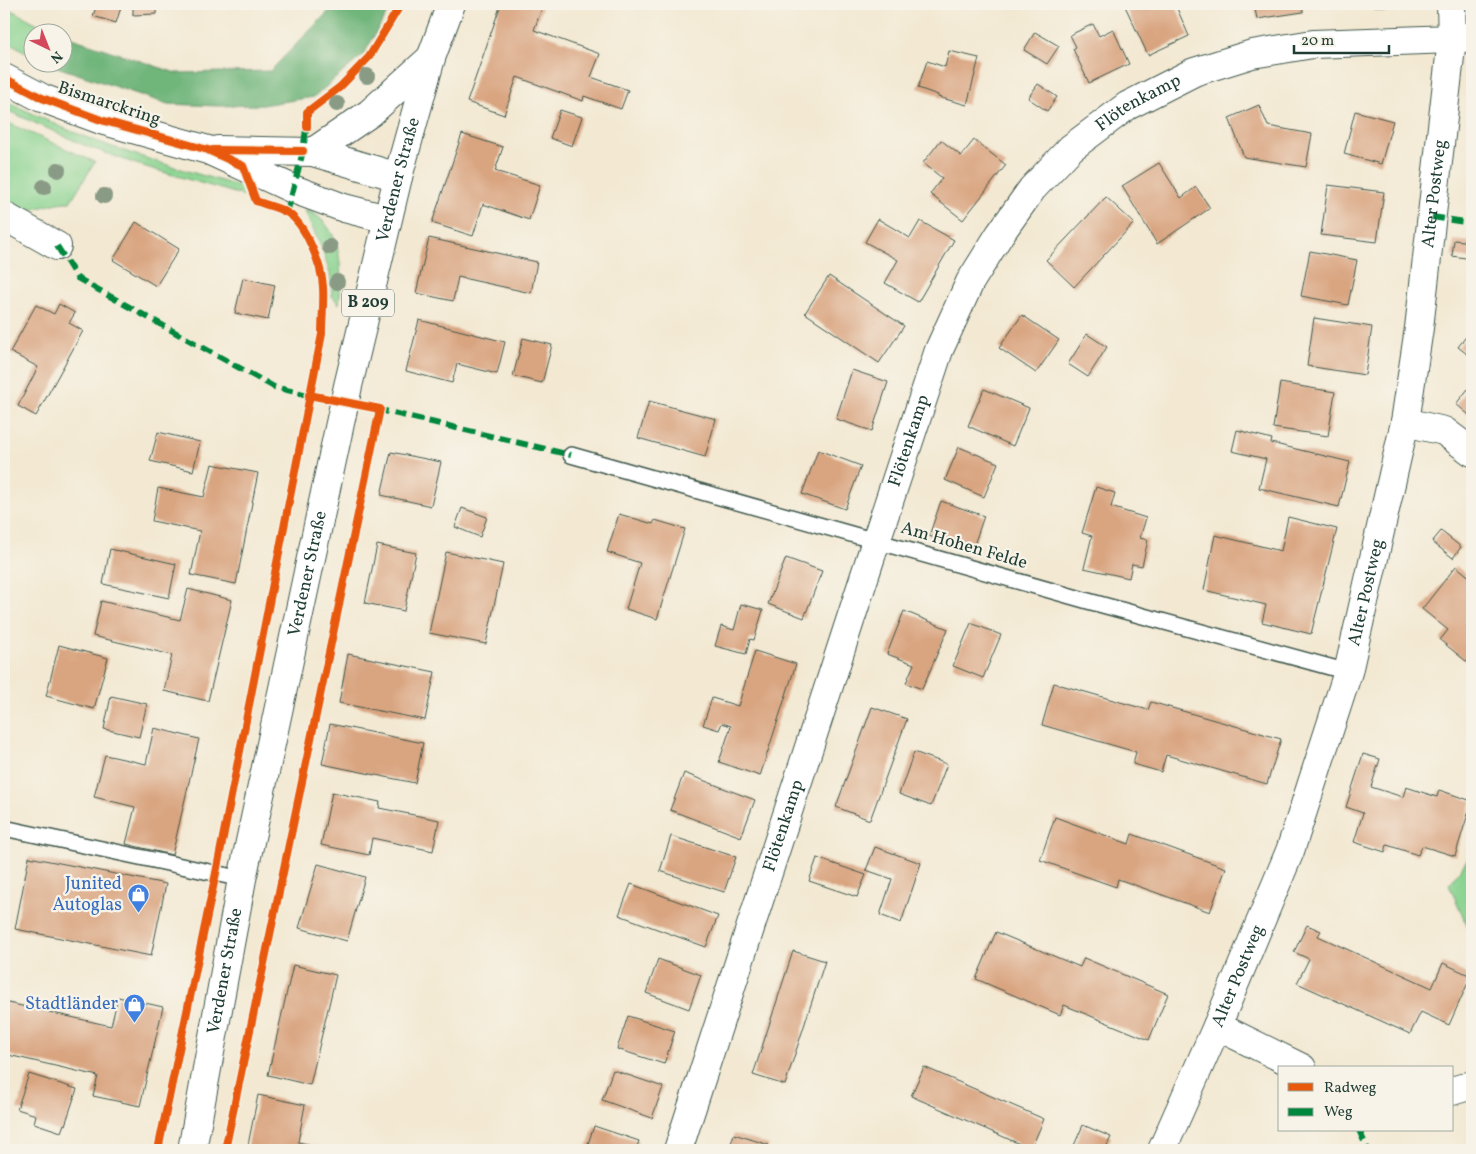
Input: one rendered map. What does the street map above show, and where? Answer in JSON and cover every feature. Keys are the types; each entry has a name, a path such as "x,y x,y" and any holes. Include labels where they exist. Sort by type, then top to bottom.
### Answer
{"street":[{"name":"Verdener Straße","path":"192,1150 242,879 348,386 398,177 431,58 451,4"},
{"name":"Alter Postweg","path":"1162,1150 1218,1026 1290,851 1348,672 1405,422 1462,38 1451,4"},
{"name":"Flötenkamp","path":"678,1150 939,350 970,282 1000,234 1032,189 1071,148 1127,106 1194,72 1252,54 1313,44 1462,38"},
{"path":"313,152 370,112 431,58"},
{"name":"Bismarckring","path":"4,78 42,98 101,120 208,150 293,189 344,208 387,219"},
{"name":"Bismarckring","path":"208,150 313,152 398,177"},
{"path":"4,216 57,246"},
{"path":"1405,422 1444,431 1472,452"},
{"path":"1218,1026 1298,1066"},
{"path":"1454,1090 1472,1085"}],"lane":[{"name":"Am Hohen Felde","path":"571,455 1088,601 1348,672"},
{"path":"4,828 242,879"}],"green space":[{"path":"336,4 392,4 364,54 314,97 262,105 167,104 72,72 72,38 176,73 270,71"},
{"path":"4,6 34,22 22,22 22,50 4,39"},
{"path":"4,100 107,145 242,187 248,197 136,164 86,146 4,109"},
{"path":"4,121 95,162 70,202 20,211 4,206"},
{"path":"304,209 317,216 326,225 338,249 341,277 339,304 332,296 330,274 323,251"},
{"path":"1472,853 1472,936 1449,885"}],"building":[{"path":"97,4 122,4 116,23 93,16"},
{"path":"133,4 156,4 156,14 133,15"},
{"path":"501,4 531,4 542,8 534,30 600,54 591,77 628,90 621,109 584,96 583,101 517,77 504,115 467,102"},
{"path":"1124,4 1175,4 1189,36 1148,55"},
{"path":"1254,4 1302,4 1303,12 1257,19"},
{"path":"1346,4 1406,4 1406,6 1346,6"},
{"path":"1093,24 1099,36 1113,29 1129,64 1089,83 1073,49 1076,47 1070,35"},
{"path":"1035,32 1059,46 1047,64 1024,50"},
{"path":"949,51 979,58 967,105 938,97 938,95 918,88 927,61 945,67"},
{"path":"1038,84 1057,97 1047,111 1028,98"},
{"path":"1259,105 1268,126 1312,134 1306,167 1244,157 1229,118"},
{"path":"560,110 582,117 572,146 550,138"},
{"path":"1355,111 1393,121 1381,164 1344,154"},
{"path":"462,134 503,147 495,171 540,185 529,220 483,204 473,236 432,223"},
{"path":"941,140 961,156 974,140 1006,165 963,220 930,194 942,178 923,163"},
{"path":"1159,163 1181,198 1196,187 1210,208 1157,244 1122,186"},
{"path":"1328,185 1384,192 1377,242 1321,235"},
{"path":"1106,197 1134,223 1074,287 1046,260"},
{"path":"878,219 910,238 920,221 954,240 918,302 885,283 898,260 865,242"},
{"path":"136,222 179,249 156,286 113,260"},
{"path":"429,238 537,262 531,293 458,277 453,301 416,293"},
{"path":"1454,240 1472,242 1472,259 1452,256"},
{"path":"1310,251 1357,260 1348,305 1301,296"},
{"path":"829,276 904,326 879,363 805,313"},
{"path":"243,278 275,285 268,320 235,313"},
{"path":"59,304 75,313 69,323 83,331 36,416 18,406 38,367 10,352 36,305 54,314"},
{"path":"1022,315 1059,340 1036,373 999,348"},
{"path":"1314,318 1372,327 1365,375 1307,366"},
{"path":"419,320 505,342 497,374 457,364 452,383 406,371"},
{"path":"1472,329 1472,358 1458,347"},
{"path":"1087,334 1107,347 1088,377 1068,364"},
{"path":"523,338 552,345 542,383 513,376"},
{"path":"852,370 888,382 872,431 836,419"},
{"path":"1280,383 1335,392 1328,436 1273,428"},
{"path":"1472,384 1472,411 1469,415 1456,404"},
{"path":"984,389 1029,408 1013,446 968,426"},
{"path":"649,401 716,419 705,457 638,438"},
{"path":"1237,430 1272,439 1271,443 1350,462 1339,507 1259,488 1266,459 1232,451"},
{"path":"158,432 200,442 193,471 150,461"},
{"path":"959,447 998,463 984,497 945,480"},
{"path":"818,450 861,466 845,509 802,494"},
{"path":"391,452 441,462 431,506 381,495"},
{"path":"212,464 258,473 236,584 191,575 200,531 152,521 158,488 204,497"},
{"path":"1096,487 1115,493 1111,507 1146,518 1140,538 1148,540 1142,566 1132,564 1129,578 1084,568 1092,536 1082,533"},
{"path":"941,501 984,516 972,551 929,536"},
{"path":"462,508 487,517 480,537 455,527"},
{"path":"619,514 653,524 655,520 685,529 657,619 626,609 640,563 607,552"},
{"path":"1288,517 1337,529 1311,634 1262,622 1266,605 1204,590 1215,535 1281,551"},
{"path":"1441,531 1461,547 1453,558 1432,542"},
{"path":"377,545 416,553 404,611 365,603"},
{"path":"110,549 176,564 169,598 103,584"},
{"path":"446,552 503,564 486,644 429,633"},
{"path":"786,558 822,571 804,618 768,604"},
{"path":"1456,566 1472,579 1472,666 1440,640 1448,630 1422,609"},
{"path":"188,589 232,600 208,701 164,691 172,655 93,636 101,601 180,620"},
{"path":"741,604 763,610 754,640 750,639 746,654 715,646 721,626 734,630"},
{"path":"904,611 948,629 922,689 906,683 914,664 887,654"},
{"path":"971,623 1001,635 983,678 953,666"},
{"path":"59,645 108,658 94,709 46,696"},
{"path":"755,651 796,664 760,776 719,762 731,726 722,723 719,730 703,725 712,698 738,706"},
{"path":"348,654 435,672 425,720 339,703"},
{"path":"1054,683 1148,710 1151,702 1281,739 1267,784 1166,755 1161,772 1133,764 1136,752 1042,725"},
{"path":"111,696 147,704 139,737 104,729"},
{"path":"872,707 907,719 870,820 836,807"},
{"path":"330,724 423,743 415,783 322,764"},
{"path":"154,728 199,739 172,855 126,844 135,807 94,797 105,755 146,764"},
{"path":"914,752 947,764 931,806 899,794"},
{"path":"1363,754 1380,759 1371,787 1403,797 1406,787 1437,797 1439,790 1472,801 1455,856 1422,846 1418,855 1387,845 1385,852 1354,842 1363,813 1346,807"},
{"path":"684,773 755,800 741,837 670,810"},
{"path":"332,792 380,802 379,808 439,820 433,851 372,838 369,855 321,845"},
{"path":"1055,817 1129,844 1132,834 1226,868 1210,912 1118,879 1116,887 1040,860"},
{"path":"671,836 736,857 724,892 660,871"},
{"path":"875,847 921,863 901,923 880,915 892,879 866,870"},
{"path":"29,857 166,884 151,956 15,929"},
{"path":"817,858 866,875 857,897 809,881"},
{"path":"318,864 365,877 347,941 299,928"},
{"path":"631,884 718,916 706,947 619,915"},
{"path":"1307,925 1321,931 1318,936 1432,988 1443,963 1471,976 1449,1025 1421,1012 1410,1034 1297,983 1309,959 1294,952"},
{"path":"996,932 1080,967 1084,958 1168,994 1149,1040 1064,1005 1060,1015 976,979"},
{"path":"793,951 825,961 785,1085 753,1075"},
{"path":"658,959 701,975 689,1009 646,993"},
{"path":"293,965 336,975 310,1085 268,1075"},
{"path":"118,997 163,1007 140,1106 93,1096 98,1076 4,1054 4,1002 111,1026"},
{"path":"628,1016 675,1031 664,1064 617,1049"},
{"path":"924,1067 1044,1119 1031,1149 911,1096"},
{"path":"613,1070 663,1087 652,1118 602,1100"},
{"path":"29,1074 77,1089 61,1132 34,1123 36,1115 17,1109"},
{"path":"258,1095 305,1105 298,1142 335,1150 247,1150"},
{"path":"1083,1125 1111,1137 1105,1150 1072,1150"},
{"path":"594,1126 639,1141 636,1150 586,1150"},
{"path":"734,1134 769,1145 767,1150 729,1150"}],"marked path":[{"path":"287,213 303,151 307,122"},
{"path":"1432,217 1472,223"},
{"path":"57,246 77,278 274,387 312,396"},
{"path":"376,409 571,455"},
{"path":"1360,1132 1368,1150"}],"cycle path":[{"path":"307,127 307,112 340,87 369,57 401,4"},
{"path":"4,78 42,98 101,120 208,150 243,166 256,201 286,212 300,225 316,257 322,278 322,334 216,873 158,1150"},
{"path":"213,150 303,151"},
{"path":"225,1150 380,409 309,395"}],"place":[{"name":"Junited Autoglas","path":"138,913"},
{"name":"Stadtländer","path":"134,1023"}]}
